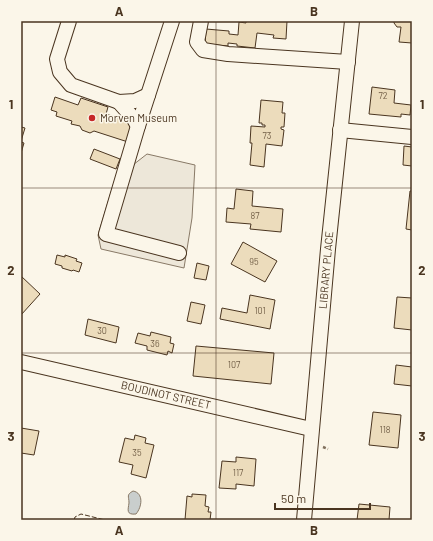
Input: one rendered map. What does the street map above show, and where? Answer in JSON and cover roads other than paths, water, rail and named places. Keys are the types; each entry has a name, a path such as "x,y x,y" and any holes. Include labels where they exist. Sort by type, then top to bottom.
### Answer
{"street":[{"path":"69,21 57,59 60,72 71,85 119,102 135,101 148,95"},
{"path":"172,21 138,126 106,234 179,252"},
{"path":"201,21 197,42 203,50 228,54 348,62"},
{"name":"LIBRARY PLACE","path":"304,520 327,256 352,21"},
{"path":"119,102 134,119 138,126"},
{"path":"340,130 412,137"},
{"name":"BOUDINOT STREET","path":"21,362 311,429"}],"place":[{"name":"Morven Museum","path":"92,118"}]}
